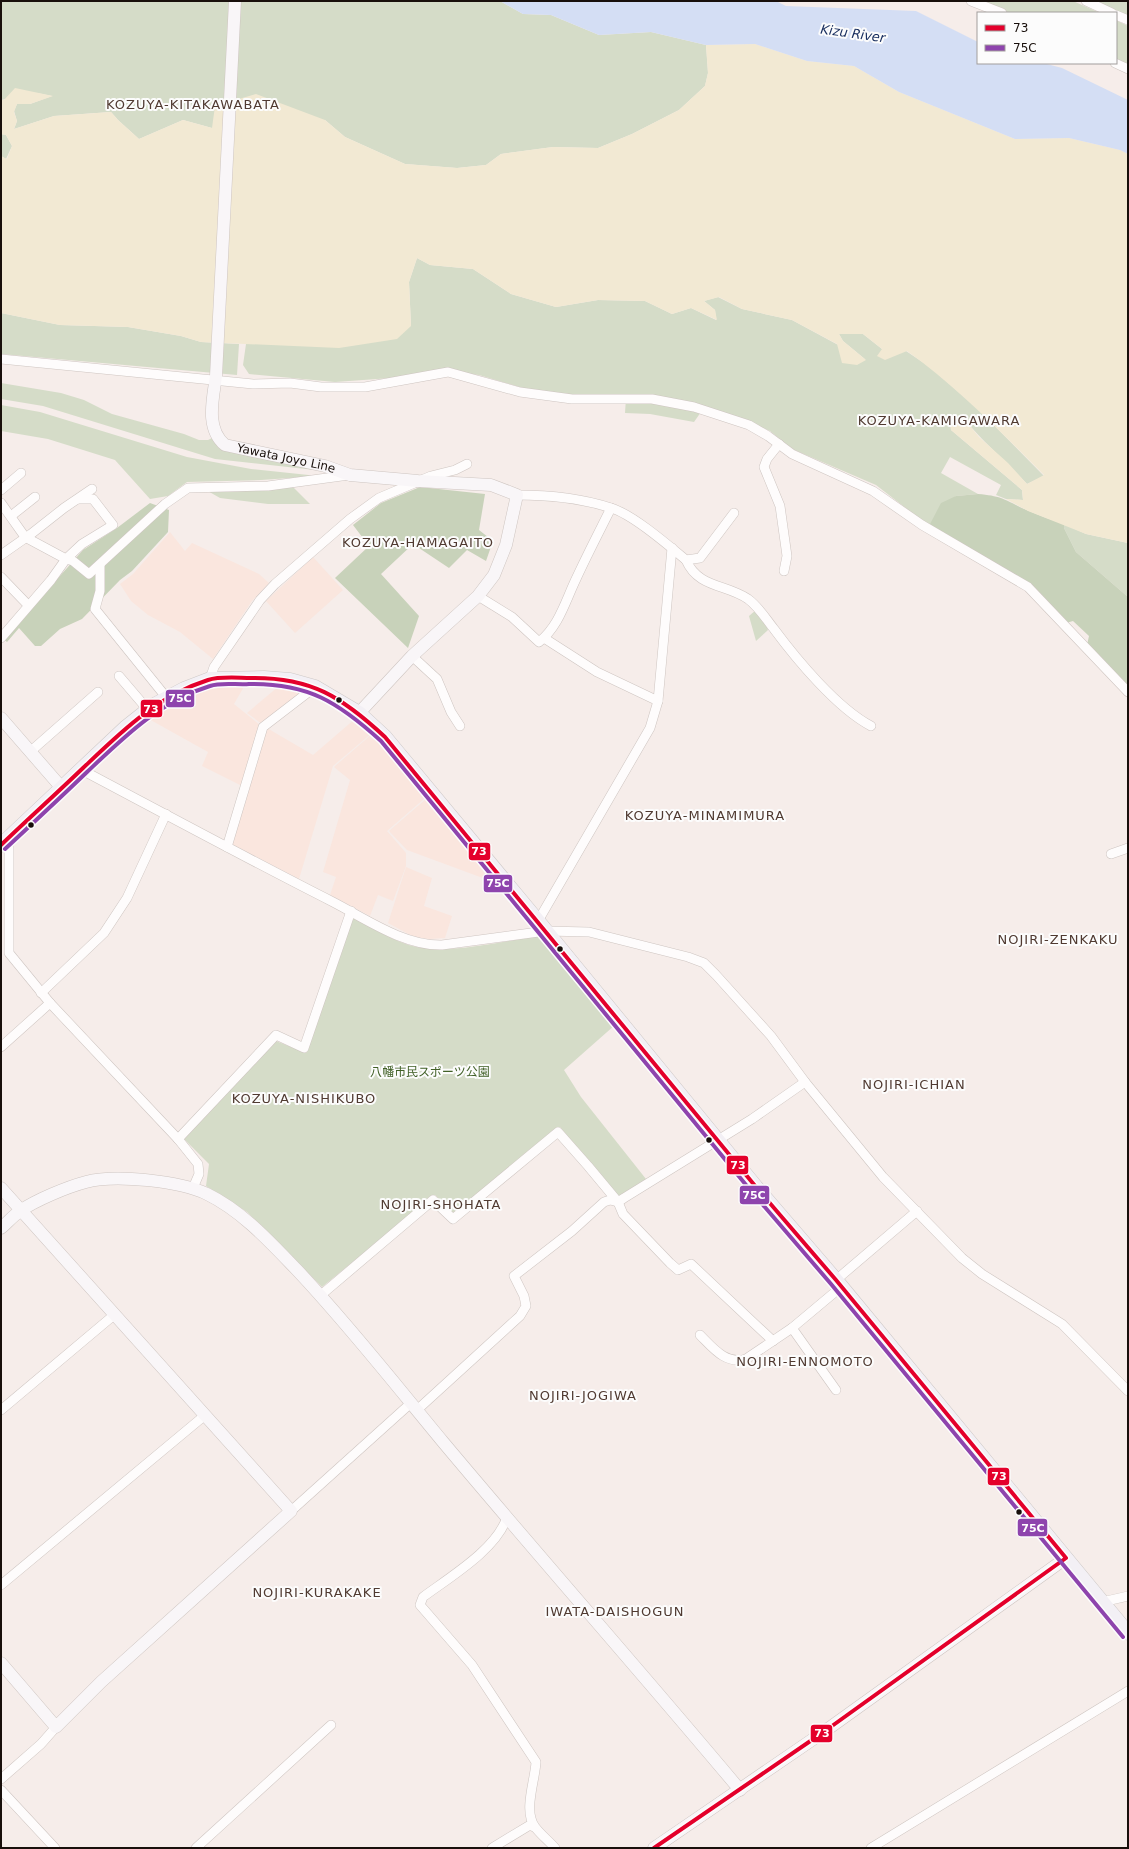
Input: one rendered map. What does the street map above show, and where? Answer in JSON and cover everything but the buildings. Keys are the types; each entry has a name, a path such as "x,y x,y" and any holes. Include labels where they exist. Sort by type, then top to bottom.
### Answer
{"main road":[{"path":"5,841 125,728 166,697 210,679 264,678 290,680 316,687 359,712 385,737 719,1140 756,1187 839,1284 1128,1633"}],"street":[{"name":"Yawata Joyo Line","path":"235,1 216,378 212,416 214,430 218,439 225,445 326,466 350,475 491,485 517,495"},
{"path":"971,1 999,12"},
{"path":"1086,1 1110,12"},
{"path":"1117,15 1128,20"},
{"path":"1116,64 1128,69"},
{"path":"1,359 216,378 253,384 290,383 321,387 365,387 448,372 520,392 572,399 652,399 694,407 749,425 768,436 792,454 873,491 922,525 1028,587 1128,692"},
{"path":"779,444 767,459 764,467 780,506 787,556 784,571"},
{"path":"210,679 214,667 260,600 275,584 350,519 379,498 418,481 454,470 467,464"},
{"path":"1,490 21,473"},
{"path":"1,503 25,537 66,559 73,561 88,574 100,565 165,504 188,488 268,486 350,475"},
{"path":"1,555 92,489"},
{"path":"359,712 412,656 478,596 494,575 506,545 517,495 551,495 611,508 626,515 686,560 690,569 698,578 748,599 760,610 774,630 826,690 858,719 871,726"},
{"path":"11,516 35,497"},
{"path":"1,638 51,580 66,559 82,544 113,525 93,499 79,499"},
{"path":"478,596 512,617 539,642 550,633 560,616 575,580 611,508"},
{"path":"686,560 700,558 734,513"},
{"path":"542,926 650,728 658,701 672,548"},
{"path":"100,565 100,591 95,609 166,697"},
{"path":"1,577 28,605"},
{"path":"544,638 597,672 658,701"},
{"path":"412,656 437,679 451,712 460,726"},
{"path":"119,676 148,710"},
{"path":"227,847 263,727 316,687"},
{"path":"31,751 98,692"},
{"path":"1,718 61,787"},
{"path":"80,769 409,941 430,945 455,944 542,926 589,932 688,957 704,963 771,1036 805,1082 883,1177 962,1258 982,1274 1062,1324 1128,1390"},
{"path":"41,993 104,933 126,898 166,814"},
{"path":"5,841 9,953 41,993 178,1139 198,1164 199,1174 193,1188"},
{"path":"1111,854 1128,848"},
{"path":"178,1139 276,1035 304,1048 351,911"},
{"path":"1,1047 50,1003"},
{"path":"1,1779 42,1744 56,1727 102,1682 291,1511 520,1316 526,1306 524,1296 514,1276 572,1231 604,1202 610,1200 618,1202 719,1140 805,1082"},
{"path":"321,1295 433,1200 453,1219 558,1132 618,1202 623,1214 670,1263 678,1270 691,1264 773,1341"},
{"path":"1,1228 20,1211 56,1193 88,1181 123,1179 157,1180 193,1188 208,1194 236,1211 281,1252 321,1295 507,1517 740,1790"},
{"path":"1,1188 204,1416 291,1511"},
{"path":"700,1335 719,1354 739,1361 746,1359 792,1328 917,1212"},
{"path":"1,1410 114,1315"},
{"path":"792,1328 836,1390"},
{"path":"1,1586 204,1416"},
{"path":"507,1517 499,1536 471,1561 423,1597 420,1605 472,1665 536,1762 530,1805 534,1826 555,1848"},
{"path":"654,1848 740,1790 1066,1558"},
{"path":"1102,1602 1128,1596"},
{"path":"1,1663 56,1727"},
{"path":"871,1848 1128,1691"},
{"path":"196,1848 331,1725"},
{"path":"1,1790 55,1848"},
{"path":"492,1848 507,1840 526,1826 534,1826"}],"shaded area":[{"path":"170,532 185,551 192,543 259,574 269,583 252,601 213,659 180,632 148,615 131,601 120,584 133,574"},
{"path":"313,557 343,590 295,633 266,601"},
{"path":"245,685 234,704 260,725 242,786 202,766 208,752 147,718 158,707 193,693 215,686"},
{"path":"279,686 304,693 262,724 247,713"},
{"path":"356,718 372,733 333,766 299,879 231,844 267,728 313,755"},
{"path":"372,734 425,798 387,831 406,853 406,866 393,901 378,895 370,916 330,895 336,877 323,872 350,780 334,767"},
{"path":"426,799 499,884 407,850 389,831"},
{"path":"406,867 432,878 424,906 452,916 445,938 429,939 414,937 388,923"}],"green space":[{"path":"1,1 500,1 523,14 551,15 599,35 651,32 706,45 708,73 705,86 679,110 632,134 598,148 553,147 501,154 486,165 457,168 405,164 345,137 325,120 212,128 183,120 139,139 111,112 54,116 14,129 17,121 14,111 17,104 30,104 52,96 37,93 1,100"},
{"path":"980,1 1073,1 1098,12 1005,12"},
{"path":"1093,1 1128,1 1128,17"},
{"path":"1117,20 1128,26 1128,66 1117,60"},
{"path":"1,134 6,135 12,146 6,159 1,156"},
{"path":"417,258 430,265 473,269 511,294 556,307 598,300 645,301 672,314 691,308 716,320 715,310 704,301 718,297 742,309 792,320 866,360 843,341 839,334 863,334 882,349 906,351 930,367 978,409 1044,476 1027,484 966,421 951,430 1022,490 1023,500 1006,499 996,495 1001,485 950,457 941,473 978,494 956,496 929,526 876,485 792,449 770,431 729,414 701,412 694,422 650,414 625,413 626,398 584,396 523,388 479,375 441,371 391,378 335,382 249,374 243,365 246,344 265,344 411,326 409,282"},
{"path":"1,313 60,325 128,327 181,336 201,342 239,344 237,375 1,354"},
{"path":"1,383 61,393 84,400 112,414 184,434 199,440 208,440 214,437 333,472 215,459 43,406 1,399"},
{"path":"1,405 40,412 187,457 251,469 318,476 261,480 187,482 168,496 150,499 115,460 48,439 1,431"},
{"path":"293,487 310,504 268,504 220,498 206,490"},
{"path":"420,487 485,494 479,530 493,541 486,561 467,550 449,568 413,544 381,574 419,616 408,648 335,578 369,546 353,525 381,503"},
{"path":"978,494 1005,500 1033,513 1064,524 1064,528 1076,552 1128,597 1128,688 1087,645 1089,636 1073,621 1066,623 1030,584 929,526 941,503 956,496"},
{"path":"150,503 169,510 168,532 132,571 120,580 82,619 60,629 41,646 35,646 19,628 7,642 4,639 83,550 117,528"},
{"path":"1064,524 1086,534 1128,543 1128,597 1076,552 1064,528"},
{"path":"756,610 768,630 756,641 749,616"},
{"name":"八幡市民スポーツ公園","path":"353,917 393,939 421,948 437,949 473,947 543,935 615,1025 564,1070 581,1097 646,1179 618,1199 560,1127 453,1213 435,1195 322,1287 247,1212 206,1186 209,1164 184,1139 276,1041 306,1053"}],"sand":[{"path":"755,44 807,61 854,66 899,92 1015,139 1069,138 1120,150 1128,154 1128,543 1086,534 1028,511 1006,499 1023,500 1022,490 951,430 948,417 966,421 979,437 1008,463 1027,484 1044,475 961,394 907,351 885,360 877,356 882,349 863,334 839,334 843,341 866,360 857,365 842,363 837,344 792,320 742,309 719,297 704,301 715,310 717,320 691,308 672,314 645,301 598,300 556,307 511,294 473,269 430,265 417,258 409,282 411,326 397,339 339,348 201,342 181,336 128,327 60,325 1,313 1,156 7,159 12,146 6,135 1,134 1,100 4,100 15,88 53,96 30,104 17,104 14,112 17,121 14,129 54,116 111,112 139,139 183,120 212,128 215,106 256,94 325,120 345,137 405,164 457,168 486,165 501,154 553,147 598,148 632,134 679,110 705,86 708,73 706,45"}],"water":[{"name":"Kizu River","path":"500,1 776,1 786,6 916,11 977,42 977,64 1047,64 1062,68 1128,100 1128,154 1120,150 1069,138 1015,139 899,92 854,66 807,61 755,44 706,45 651,32 599,35 551,15 523,14"}],"transit line":[{"name":"73","path":"1,845 141,716 172,695 190,687 218,678 272,679 291,681 308,686 340,700 385,737 756,1187 836,1280 1066,1558 825,1731 654,1848"},
{"name":"75C","path":"5,849 129,733 175,701 210,686 219,684 249,684 288,687 305,691 321,698 351,716 381,741 751,1191 831,1284 1123,1637"}],"district":[{"name":"KOZUYA-KITAKAWABATA","path":"193,104"},
{"name":"KOZUYA-KAMIGAWARA","path":"939,420"},
{"name":"KOZUYA-HAMAGAITO","path":"418,542"},
{"name":"KOZUYA-MINAMIMURA","path":"705,815"},
{"name":"NOJIRI-ZENKAKU","path":"1058,939"},
{"name":"NOJIRI-ICHIAN","path":"914,1084"},
{"name":"KOZUYA-NISHIKUBO","path":"304,1098"},
{"name":"NOJIRI-SHOHATA","path":"441,1204"},
{"name":"NOJIRI-ENNOMOTO","path":"805,1361"},
{"name":"NOJIRI-JOGIWA","path":"583,1395"},
{"name":"NOJIRI-KURAKAKE","path":"317,1592"},
{"name":"IWATA-DAISHOGUN","path":"615,1611"}]}
